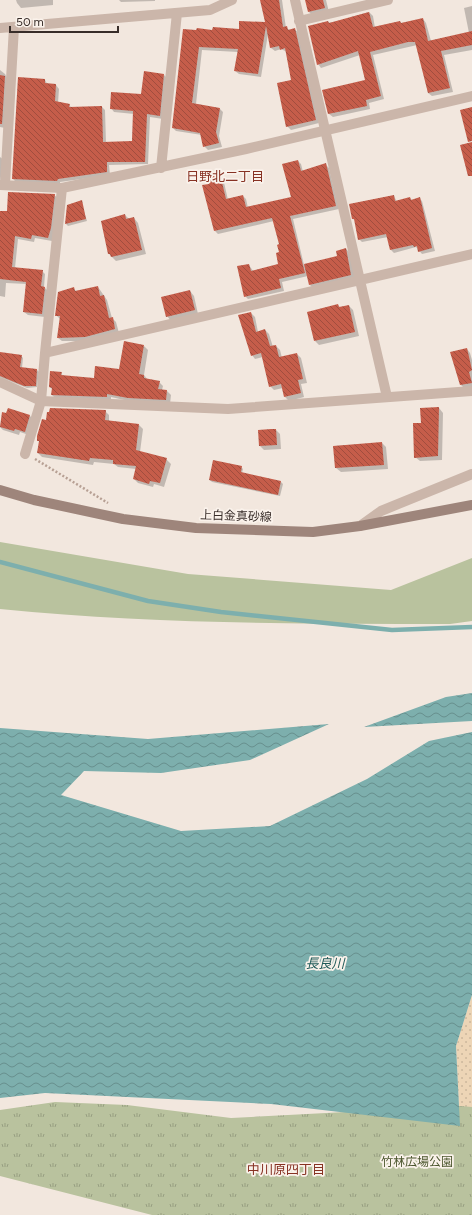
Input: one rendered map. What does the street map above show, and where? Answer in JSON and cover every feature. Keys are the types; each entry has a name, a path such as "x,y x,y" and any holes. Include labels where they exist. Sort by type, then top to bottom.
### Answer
{"main road":[{"name":"上白金真砂線","path":"0,490 34,500 124,519 196,528 313,532 360,526 472,505"}],"street":[{"path":"0,28 210,10 232,0"},
{"path":"295,0 387,397"},
{"path":"299,21 388,0"},
{"path":"161,168 177,13"},
{"path":"14,27 2,184 62,188 161,168 472,96"},
{"path":"26,454 41,402 44,353 62,188"},
{"path":"44,353 472,254"},
{"path":"0,382 41,402 228,409 472,391"},
{"path":"360,526 381,512 472,474"}],"path":[{"path":"26,454 110,504 124,519"}],"green space":[{"path":"0,542 188,574 391,590 472,558 472,621 450,624 225,622 112,618 0,609"},
{"name":"竹林広場公園","path":"55,1102 127,1105 231,1118 461,1106 472,1107 472,1215 152,1215 0,1176 0,1110"}],"sand":[{"path":"472,995 472,1127 460,1126 456,1046"}],"water":[{"path":"472,693 472,721 364,727 446,697"},
{"name":"長良川","path":"329,724 250,760 161,773 84,771 61,795 181,831 270,826 367,779 429,741 472,732 472,995 456,1046 460,1126 271,1104 45,1093 0,1098 0,728 148,739"}],"building":[{"path":"260,0 279,0 283,27 287,26 288,30 295,28 316,120 286,127 277,83 291,80 285,48 280,50 279,46 270,48 266,26 258,74 234,71 238,49 199,47 192,103 220,108 216,132 219,143 203,147 200,133 172,128 183,29 196,30 197,28 212,30 213,27 239,29 239,21 265,22"},
{"path":"305,0 323,0 325,8 308,12"},
{"path":"369,12 373,27 423,18 428,41 472,31 472,45 441,51 450,88 428,93 415,42 408,42 370,52 381,96 366,100 367,106 328,114 322,90 365,80 358,51 317,65 308,26 328,21 329,23"},
{"path":"144,71 164,74 160,116 147,114 145,162 107,162 107,172 58,179 57,181 12,179 18,77 45,79 45,83 56,84 55,101 70,104 69,107 102,106 103,142 132,141 133,111 110,109 111,92 141,94"},
{"path":"0,75 5,76 2,124 0,124"},
{"path":"472,107 472,141 468,142 460,110"},
{"path":"472,142 472,176 468,176 460,145"},
{"path":"298,160 301,171 326,163 336,206 290,216 305,273 279,279 281,288 244,297 237,266 249,264 251,271 278,264 276,253 279,252 277,245 279,244 272,218 214,231 202,185 209,184 207,177 220,174 226,199 243,195 246,207 291,197 282,164"},
{"path":"8,192 55,194 51,228 48,238 32,235 31,239 15,236 12,267 43,270 41,286 45,287 42,314 23,312 26,282 0,279 0,211 7,211"},
{"path":"394,195 395,201 410,197 411,200 420,197 432,248 418,252 417,246 414,247 413,245 390,250 386,234 358,240 354,219 352,219 349,204"},
{"path":"82,200 86,219 65,224 67,205"},
{"path":"125,214 126,219 134,217 142,250 111,257 110,254 108,254 101,221"},
{"path":"346,248 351,275 309,285 304,264 337,256 336,251"},
{"path":"98,286 100,296 104,295 109,318 113,317 115,329 85,337 57,338 60,316 55,316 58,292 74,287 75,291"},
{"path":"190,290 195,310 166,317 161,297"},
{"path":"338,304 339,307 349,305 355,332 314,341 307,312"},
{"path":"251,312 256,332 265,329 270,346 276,345 279,357 297,353 303,379 298,380 301,393 284,397 281,384 269,387 261,353 251,356 238,315"},
{"path":"124,341 144,345 139,374 144,375 144,378 160,381 158,389 167,390 166,400 128,398 107,394 107,397 51,395 52,388 49,387 50,371 62,372 61,375 94,378 95,366 119,369"},
{"path":"467,348 472,370 469,372 472,383 460,385 450,352"},
{"path":"0,352 22,355 20,367 37,369 36,386 24,386 0,376"},
{"path":"439,407 438,456 414,458 413,423 421,423 420,408"},
{"path":"8,408 30,415 25,432 0,427 2,412 6,413"},
{"path":"50,408 106,410 105,420 139,424 136,450 167,458 160,483 150,481 149,484 133,479 136,466 113,464 113,460 90,458 89,461 37,453 39,441 37,441 37,436 42,419 46,420 47,412 49,412"},
{"path":"276,429 277,445 259,446 258,430"},
{"path":"382,442 384,465 335,468 333,446"},
{"path":"213,460 242,466 241,472 281,481 278,495 209,480"}],"waterway":[{"path":"0,562 148,601 221,612 392,630 472,627"}],"district":[{"name":"日野北二丁目","path":"225,176"},
{"name":"中川原四丁目","path":"286,1169"}]}
